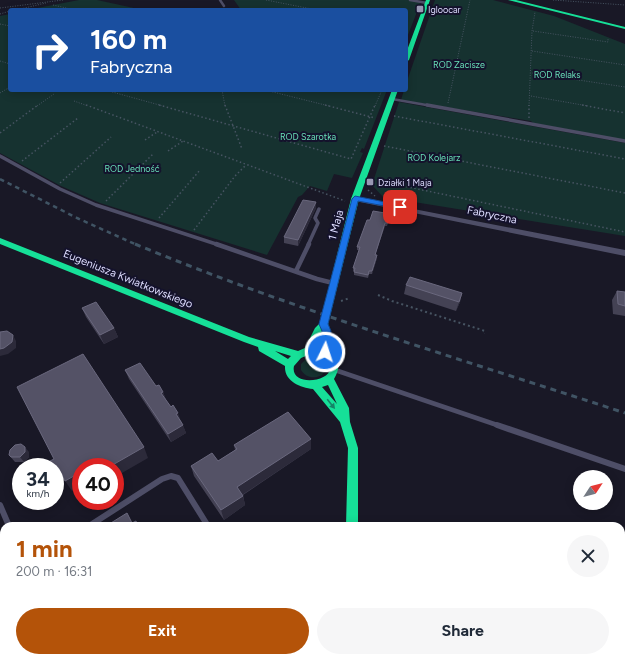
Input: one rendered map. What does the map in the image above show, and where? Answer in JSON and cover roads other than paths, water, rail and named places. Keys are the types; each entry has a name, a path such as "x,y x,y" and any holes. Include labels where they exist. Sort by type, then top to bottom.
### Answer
{"street":[{"path":"510,0 625,28"},
{"path":"408,54 427,2"},
{"name":"1 Maja","path":"325,352 326,331 324,324 333,283 355,201 394,92"},
{"name":"Fabryczna","path":"355,201 625,253"},
{"name":"Eugeniusza Kwiatkowskiego","path":"0,241 247,340 297,354"},
{"name":"1 Maja","path":"309,350 318,330 324,324"},
{"name":"Eugeniusza Kwiatkowskiego","path":"247,340 290,365"},
{"path":"309,350 325,352 332,359 335,370 330,380 316,386 302,384 296,381 290,370 290,365 297,354 309,350"},
{"path":"330,380 344,408 353,448 352,522"},
{"path":"316,386 346,422"}],"lane":[{"path":"220,0 224,6"},
{"path":"410,0 427,2"},
{"path":"392,100 625,141"},
{"path":"0,156 56,186 101,207 333,283"},
{"path":"296,271 318,223 315,218 319,209"},
{"path":"335,370 371,381 625,469"},
{"path":"95,522 162,480 171,476 178,478 206,522"},
{"path":"0,505 7,522"}],"railway":[{"path":"0,179 77,218 137,245"},
{"path":"135,244 256,291 378,333 625,413"}],"place":[{"name":"Igloocar","path":"420,9"},
{"name":"Działki 1 Maja","path":"370,182"}],"park label":[{"name":"ROD Zacisze","path":"459,64"},
{"name":"ROD Relaks","path":"557,74"},
{"name":"ROD Szarotka","path":"308,136"},
{"name":"ROD Kolejarz","path":"434,157"},
{"name":"ROD Jedność","path":"132,168"}]}
